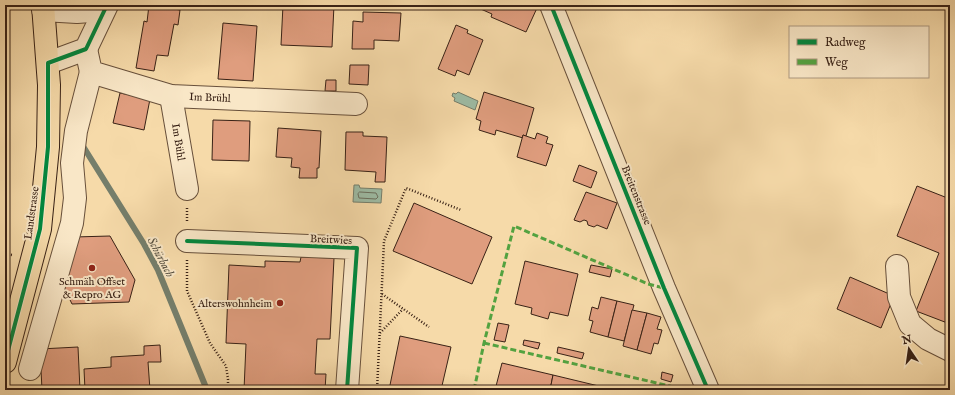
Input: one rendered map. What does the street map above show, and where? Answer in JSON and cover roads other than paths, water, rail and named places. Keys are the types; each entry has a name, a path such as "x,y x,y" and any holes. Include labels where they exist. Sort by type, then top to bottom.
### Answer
{"main road":[{"name":"Landstrasse","path":"5,362 40,229 48,147 48,63 43,8"}],"street":[{"name":"Breitenstrasse","path":"551,5 664,288 708,390"},
{"path":"43,8 77,12 105,8"},
{"path":"30,369 72,222 75,198 72,163 76,131 91,72 86,49 105,8"},
{"path":"48,63 86,49"},
{"name":"Im Brühl","path":"91,72 171,96 356,104"},
{"name":"Im Bühl","path":"171,96 187,189"},
{"name":"Breitwies","path":"187,240 357,248 347,390"},
{"path":"897,266 900,298 910,324 928,339 946,344"}],"water":[{"path":"458,92 478,101 475,110 454,101 455,98 452,96 453,93 456,94"},
{"path":"354,185 359,185 360,188 382,189 381,203 353,202"}],"waterway":[{"name":"Schürbach","path":"81,143 144,244 158,270 207,390"}],"place":[{"name":"Schmäh Offset & Repro AG","path":"92,268"},
{"name":"Alterswohnheim","path":"280,303"}]}
